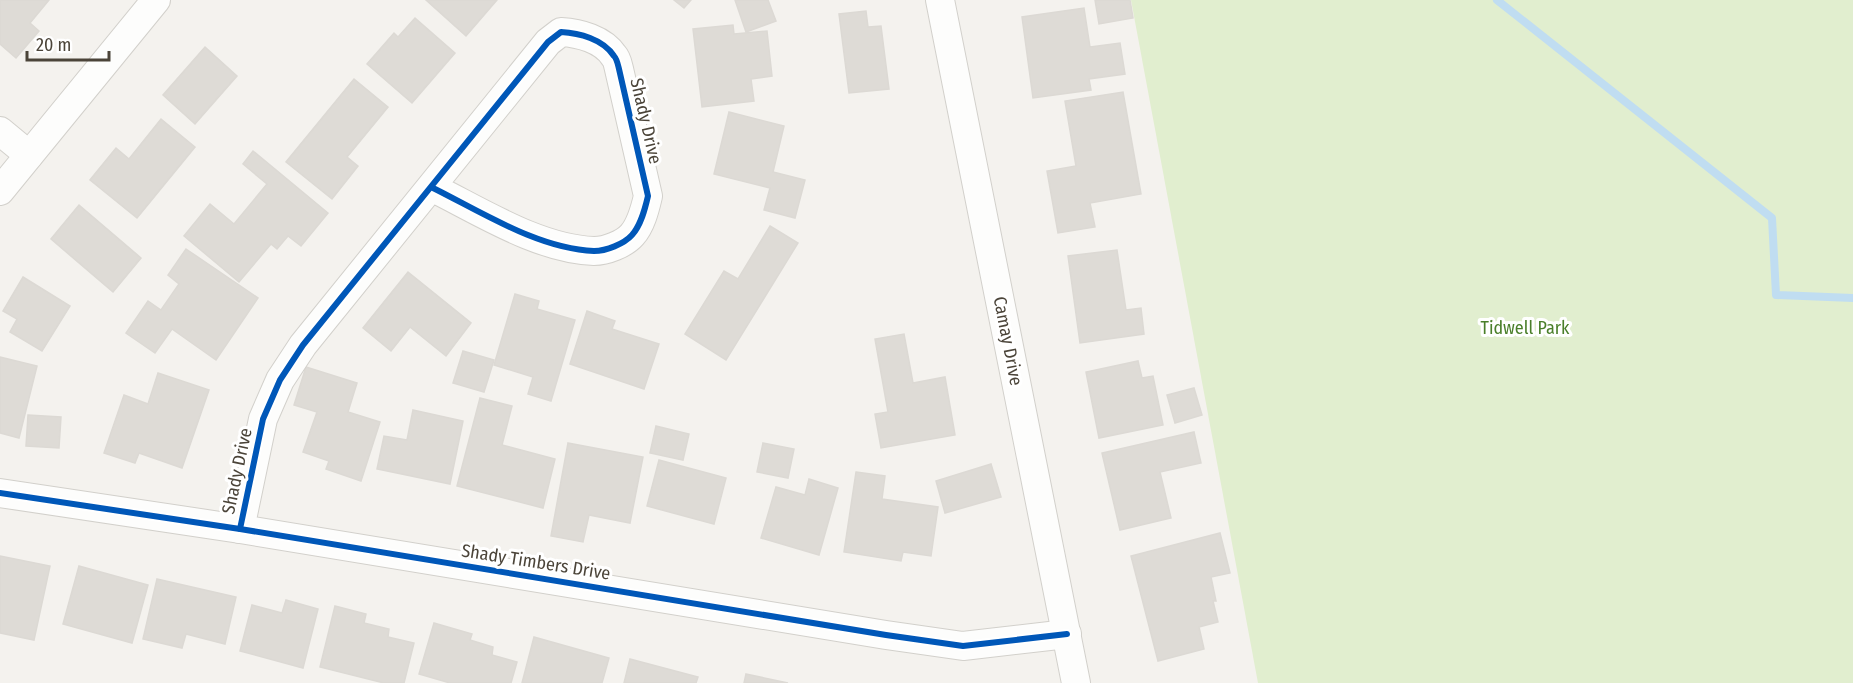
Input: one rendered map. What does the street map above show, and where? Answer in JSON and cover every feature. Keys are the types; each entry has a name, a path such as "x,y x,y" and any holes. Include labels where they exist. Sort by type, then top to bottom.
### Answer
{"street":[{"path":"0,191 156,0"},
{"name":"Camay Drive","path":"940,0 1076,683"},
{"name":"Shady Drive","path":"240,529 263,419 280,380 303,345 548,42 561,32 577,33 599,43 614,55 620,69 648,196 643,215 632,234 616,245 597,251 567,247 528,235 431,187"},
{"path":"0,131 29,155"},
{"name":"Shady Timbers Drive","path":"0,493 240,529 963,646 1066,634"}],"green space":[{"name":"Tidwell Park","path":"1131,0 1853,0 1853,683 1258,683"}],"building":[{"path":"0,0 49,0 30,23 39,31 16,58 0,44"},
{"path":"426,0 497,0 466,36"},
{"path":"674,0 691,0 684,8"},
{"path":"735,0 768,0 776,21 746,32"},
{"path":"1095,0 1130,0 1133,18 1099,24"},
{"path":"1084,8 1090,47 1120,43 1125,74 1089,79 1091,90 1033,98 1022,17"},
{"path":"866,11 868,27 881,26 889,89 849,93 839,14"},
{"path":"415,18 455,53 412,103 367,64 394,33 398,37"},
{"path":"733,25 734,34 767,31 772,76 751,79 754,101 702,107 693,29"},
{"path":"205,47 237,76 195,124 163,95"},
{"path":"354,79 388,107 347,157 358,166 332,199 286,162"},
{"path":"1123,92 1141,194 1090,203 1095,227 1058,233 1047,171 1076,166 1065,101"},
{"path":"729,112 784,126 773,172 805,180 795,218 764,210 770,188 714,174"},
{"path":"161,119 195,147 137,218 90,180 116,148 129,159"},
{"path":"253,151 328,213 301,246 288,236 277,249 271,244 239,282 184,236 210,204 234,224 267,184 243,164"},
{"path":"79,205 141,258 113,292 51,239"},
{"path":"770,226 798,243 726,360 685,334 724,271 738,279"},
{"path":"186,249 258,298 216,360 172,329 155,353 126,333 148,301 161,310 179,284 168,275"},
{"path":"1117,250 1126,310 1141,308 1144,334 1080,343 1068,256"},
{"path":"408,272 471,323 446,356 410,327 391,351 363,328"},
{"path":"23,277 70,306 42,351 10,332 17,319 3,311"},
{"path":"515,294 539,301 537,309 575,320 551,401 528,394 533,377 494,365"},
{"path":"587,311 615,321 612,329 659,344 644,389 570,364"},
{"path":"904,334 913,383 945,377 955,435 881,448 875,414 888,412 875,339"},
{"path":"463,351 494,360 484,392 453,383"},
{"path":"0,357 37,366 19,438 0,433"},
{"path":"1138,361 1142,378 1153,376 1163,425 1099,438 1086,372"},
{"path":"306,367 357,383 348,412 380,422 361,481 326,469 329,461 303,452 317,412 294,405"},
{"path":"158,373 209,390 182,468 139,453 135,463 104,453 124,395 148,404"},
{"path":"1194,388 1202,415 1175,423 1167,395"},
{"path":"480,398 512,406 502,445 555,459 543,508 457,486"},
{"path":"413,410 463,421 450,484 377,469 384,436 407,440"},
{"path":"28,415 61,417 59,448 26,446"},
{"path":"656,426 689,434 683,460 650,453"},
{"path":"1194,432 1201,463 1160,472 1171,518 1120,530 1102,453"},
{"path":"568,443 643,457 630,523 589,515 583,542 551,536"},
{"path":"763,443 794,449 788,478 757,472"},
{"path":"659,460 726,478 714,524 647,506"},
{"path":"991,464 1001,497 945,513 936,481"},
{"path":"856,472 885,476 882,499 938,507 931,556 903,552 901,561 844,552"},
{"path":"809,479 838,488 819,555 761,538 776,487 805,495"},
{"path":"1220,533 1230,573 1211,577 1218,622 1199,627 1204,649 1158,661 1131,556"},
{"path":"0,556 50,566 34,640 0,633"},
{"path":"79,566 148,585 132,643 63,624"},
{"path":"157,579 236,597 225,644 186,634 182,648 143,639"},
{"path":"286,600 318,609 303,668 240,651 252,605 282,613"},
{"path":"335,606 366,614 364,623 389,629 388,637 414,643 404,683 384,683 320,667"},
{"path":"434,623 472,634 470,640 493,647 492,655 517,662 511,683 450,683 419,674"},
{"path":"534,637 609,658 602,683 522,683"},
{"path":"630,659 698,677 696,683 624,683"},
{"path":"746,674 788,683 744,683"}],"waterway":[{"path":"1497,0 1772,218 1776,295 1853,298"}],"cycle path":[{"path":"240,529 263,419 280,380 303,345 548,42 561,32 575,34 604,45 615,57 648,196 638,227 620,244 599,251 573,249 552,244 510,227 431,187"},
{"path":"0,493 240,529 963,646 1067,634"}]}
